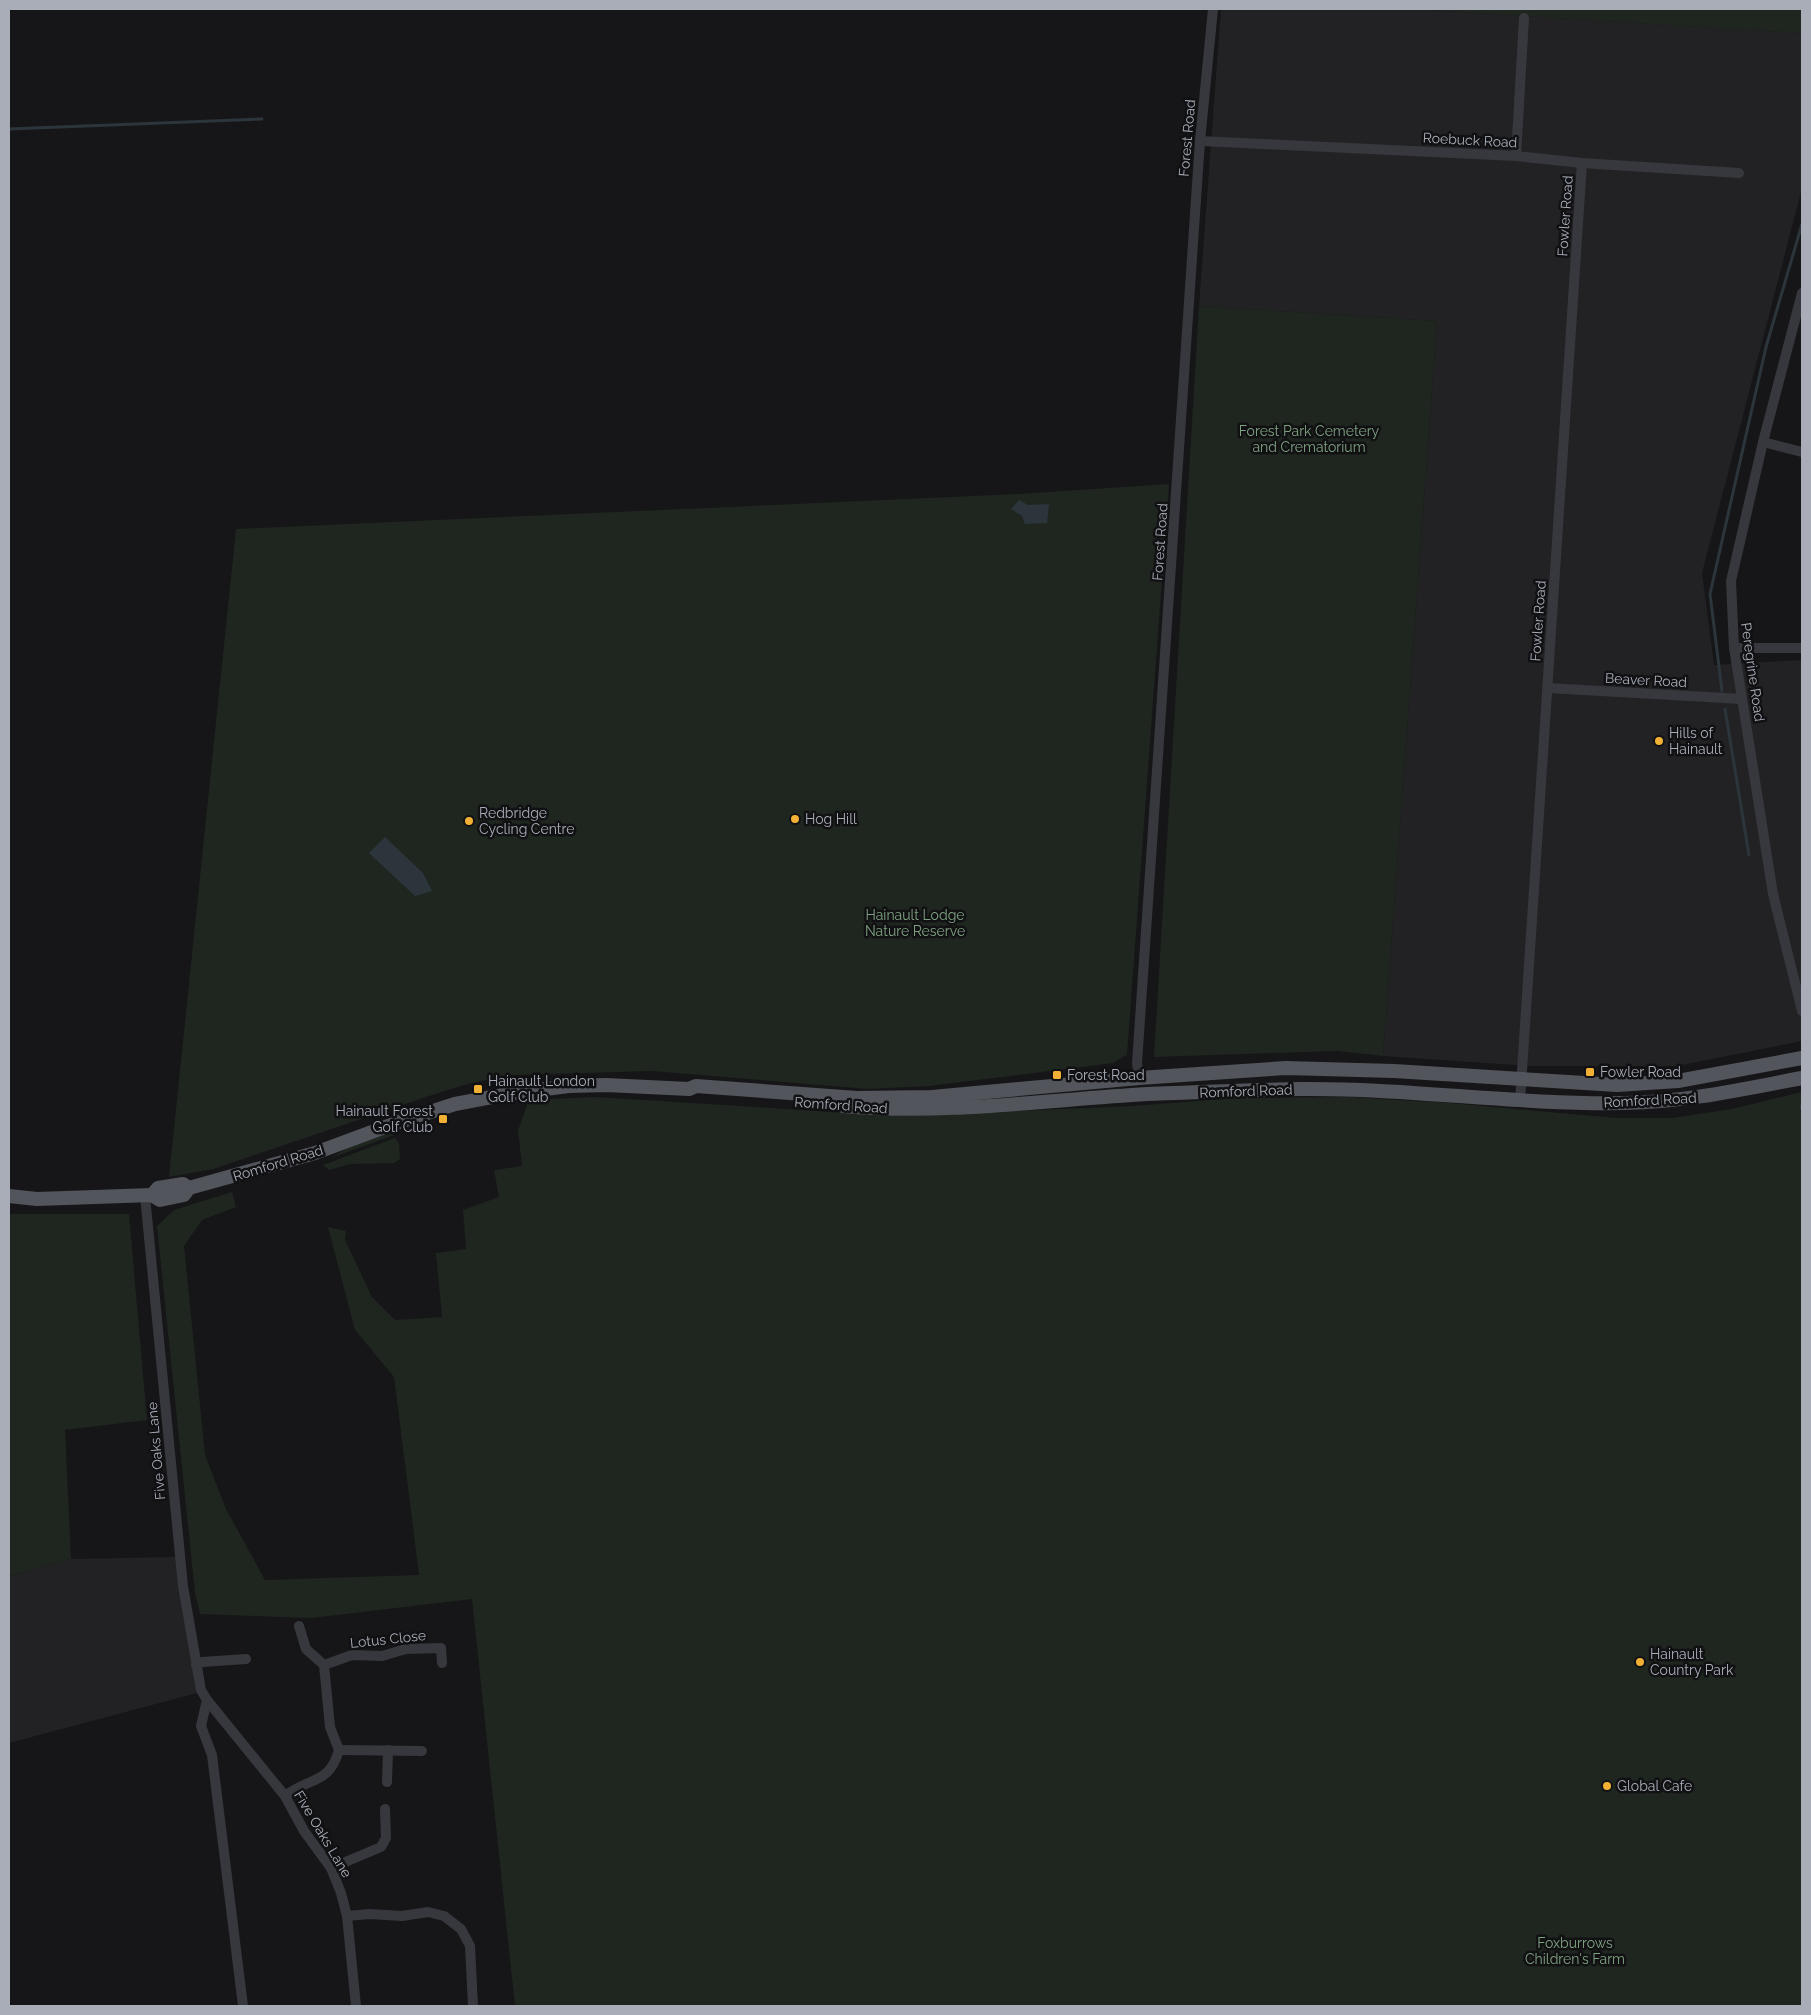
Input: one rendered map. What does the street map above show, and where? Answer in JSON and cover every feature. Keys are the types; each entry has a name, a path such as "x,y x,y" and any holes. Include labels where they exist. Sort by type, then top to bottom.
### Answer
{"main road":[{"name":"Romford Road","path":"9,1196 36,1199 149,1195 162,1200 184,1195 189,1188 315,1153 396,1123 465,1102 513,1093 569,1086 606,1085 689,1089 696,1086 857,1098 932,1097 1140,1078 1286,1068 1394,1071 1617,1085 1651,1084 1704,1077 1802,1058"},
{"name":"Romford Road","path":"689,1089 693,1093 857,1107 932,1109 1147,1094 1302,1090 1370,1090 1520,1100 1600,1103 1655,1102 1705,1097 1802,1078"}],"street":[{"name":"Forest Road","path":"1140,1078 1137,1062 1200,141 1213,9"},
{"path":"1516,156 1524,18"},
{"name":"Roebuck Road","path":"1200,141 1516,156 1582,164 1739,173"},
{"name":"Fowler Road","path":"1520,1100 1582,164"},
{"name":"Peregrine Road","path":"1802,293 1763,442 1730,581 1734,648 1773,894 1802,1011"},
{"path":"1790,338 1802,330"},
{"path":"1763,442 1802,452"},
{"path":"1734,648 1802,648"},
{"name":"Beaver Road","path":"1548,688 1742,699"},
{"name":"Five Oaks Lane","path":"149,1195 183,1586 201,1690 207,1700 285,1796 304,1831 331,1868 341,1893 347,1916 356,2006"},
{"path":"285,1796 300,1785 321,1778 332,1771 339,1750 330,1727 324,1665 306,1649 299,1626"},
{"name":"Lotus Close","path":"324,1665 352,1654 382,1656 406,1650 441,1648 442,1663"},
{"path":"196,1665 202,1662 246,1659"},
{"path":"207,1700 201,1726 212,1755 243,2006"},
{"path":"339,1750 422,1751"},
{"path":"387,1782 388,1750"},
{"path":"331,1868 381,1847 386,1838 385,1809"},
{"path":"347,1916 370,1914 402,1916 428,1912 444,1916 461,1930 470,1946 473,2006"}],"shaded area":[{"path":"1221,9 1415,9 1802,33 1802,188 1702,573 1714,665 1802,660 1802,1041 1677,1066 1531,1066 1383,1056 1437,321 1199,306"},
{"path":"1019,500 1028,505 1049,504 1047,523 1025,524 1022,516 1011,509"},
{"path":"385,837 423,873 432,891 415,896 369,853"},
{"path":"176,1557 197,1693 9,1743 9,1576 71,1559"}],"green space":[{"path":"1417,9 1802,9 1802,33 1748,30"},
{"name":"Forest Park Cemetery and Crematorium","path":"1199,306 1437,321 1383,1056 1336,1051 1154,1057"},
{"name":"Redbridge Cycling Centre","path":"1169,484 1127,1055 1113,1063 929,1086 868,1089 652,1071 513,1075 471,1083 432,1095 213,1169 169,1177 236,529 1019,494"},
{"name":"Foxburrows Children's Farm","path":"1802,1092 1802,2006 515,2006 472,1599 311,1618 200,1614 195,1593 157,1226 174,1210 232,1192 236,1207 202,1220 184,1246 205,1455 226,1509 265,1580 419,1575 394,1377 355,1330 328,1227 346,1231 345,1240 372,1297 395,1320 442,1317 436,1253 466,1249 463,1210 499,1197 494,1170 522,1166 518,1130 529,1100 595,1097 900,1116 1133,1106 1237,1098 1348,1097 1450,1103 1615,1118 1672,1118 1732,1109"},
{"path":"390,1133 394,1135 331,1158 351,1146"},
{"path":"395,1138 399,1144 400,1159 394,1163 350,1164 329,1170 323,1165"},
{"path":"9,1214 129,1214 147,1420 65,1430 71,1559 9,1576"}],"waterway":[{"path":"9,129 262,119"},
{"path":"1722,691 1710,594 1766,347 1802,224"},
{"path":"1725,709 1749,855"}],"place":[{"name":"Hills of Hainault","path":"1659,741"},
{"name":"Hog Hill","path":"795,819"},
{"name":"Redbridge Cycling Centre","path":"469,821"},
{"name":"Fowler Road","path":"1590,1072"},
{"name":"Forest Road","path":"1057,1075"},
{"name":"Hainault London Golf Club","path":"478,1089"},
{"name":"Hainault Forest Golf Club","path":"443,1119"},
{"name":"Hainault Country Park","path":"1640,1662"},
{"name":"Global Cafe","path":"1607,1786"}],"park label":[{"name":"Hainault Lodge Nature Reserve","path":"915,924"}]}
